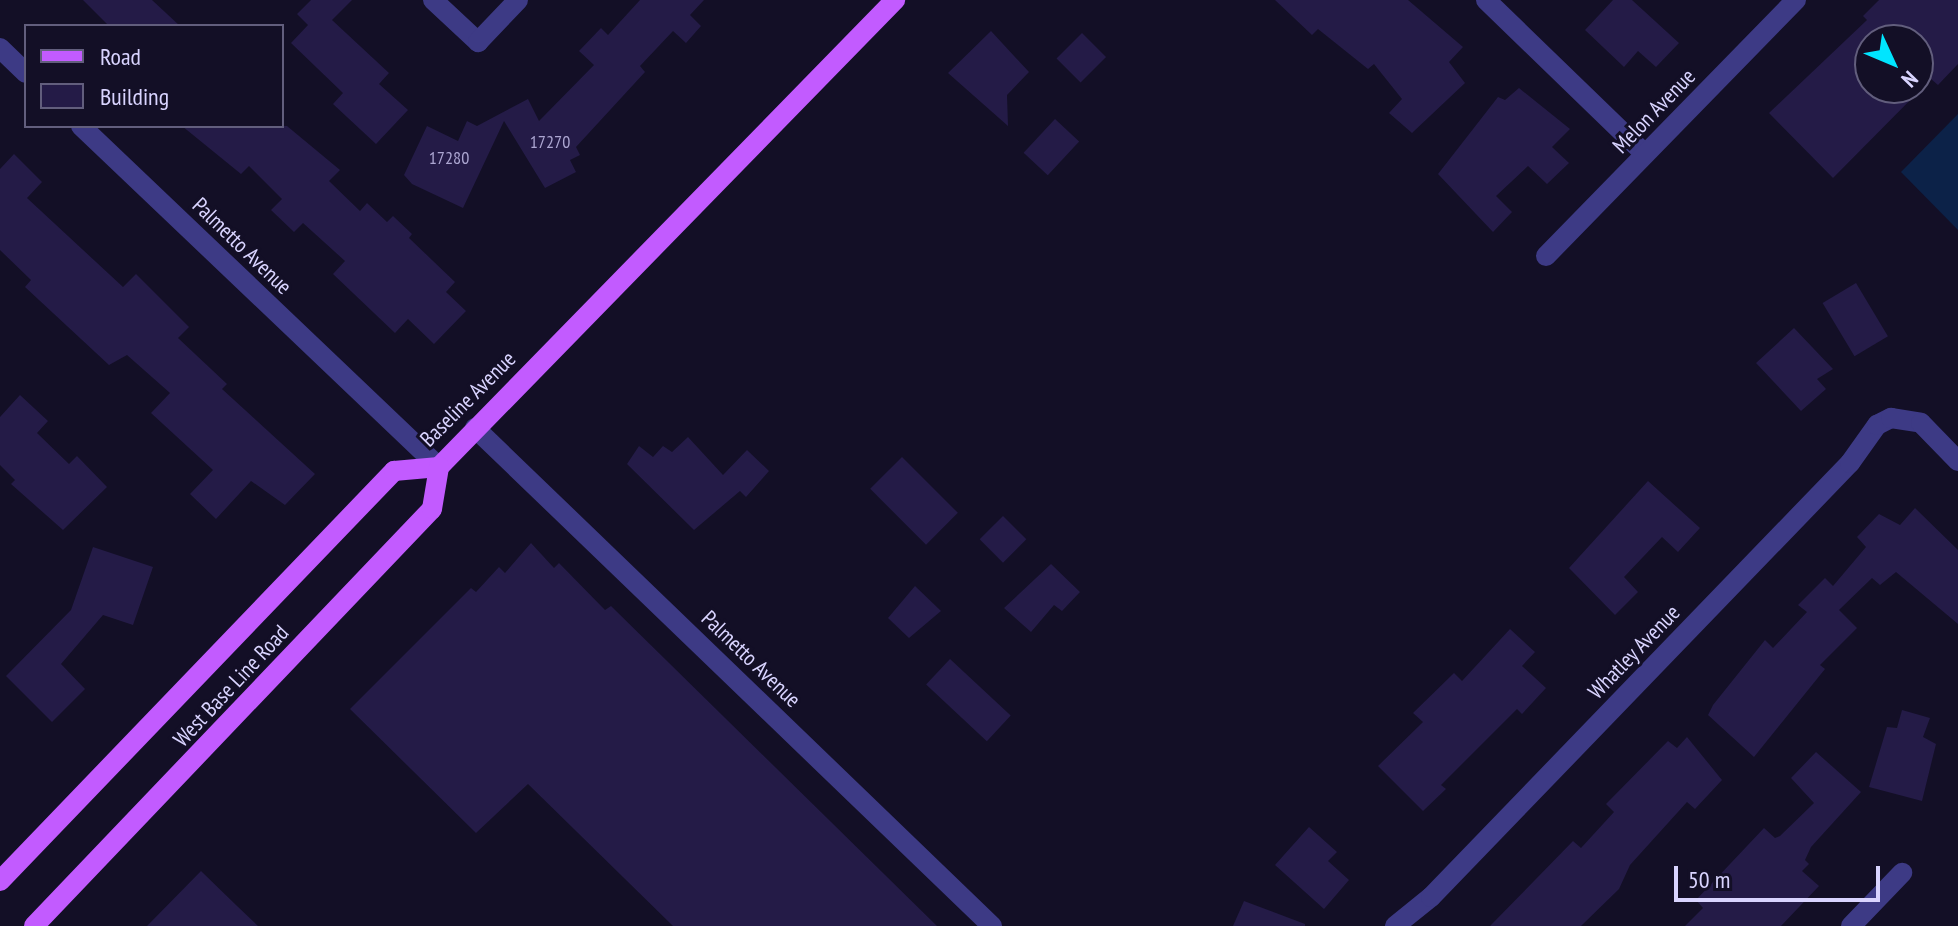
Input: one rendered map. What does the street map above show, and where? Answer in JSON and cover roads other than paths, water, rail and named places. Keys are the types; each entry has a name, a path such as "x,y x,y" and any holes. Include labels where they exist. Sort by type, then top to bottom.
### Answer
{"main road":[{"name":"Baseline Avenue","path":"0,881 394,471 439,467 895,0"},
{"name":"West Base Line Road","path":"34,926 432,509 439,467"}],"street":[{"path":"433,0 478,42 518,0"},
{"path":"1486,0 1645,154"},
{"name":"Melon Avenue","path":"1546,256 1796,0"},
{"path":"0,48 24,71"},
{"name":"Palmetto Avenue","path":"83,128 439,467"},
{"name":"Whatley Avenue","path":"1400,922 1850,463 1877,425 1891,418 1921,423 1958,461"},
{"name":"Palmetto Avenue","path":"475,428 992,926"},
{"path":"1851,926 1902,873"}],"water":[{"path":"1958,114 1958,230 1901,172"}]}
